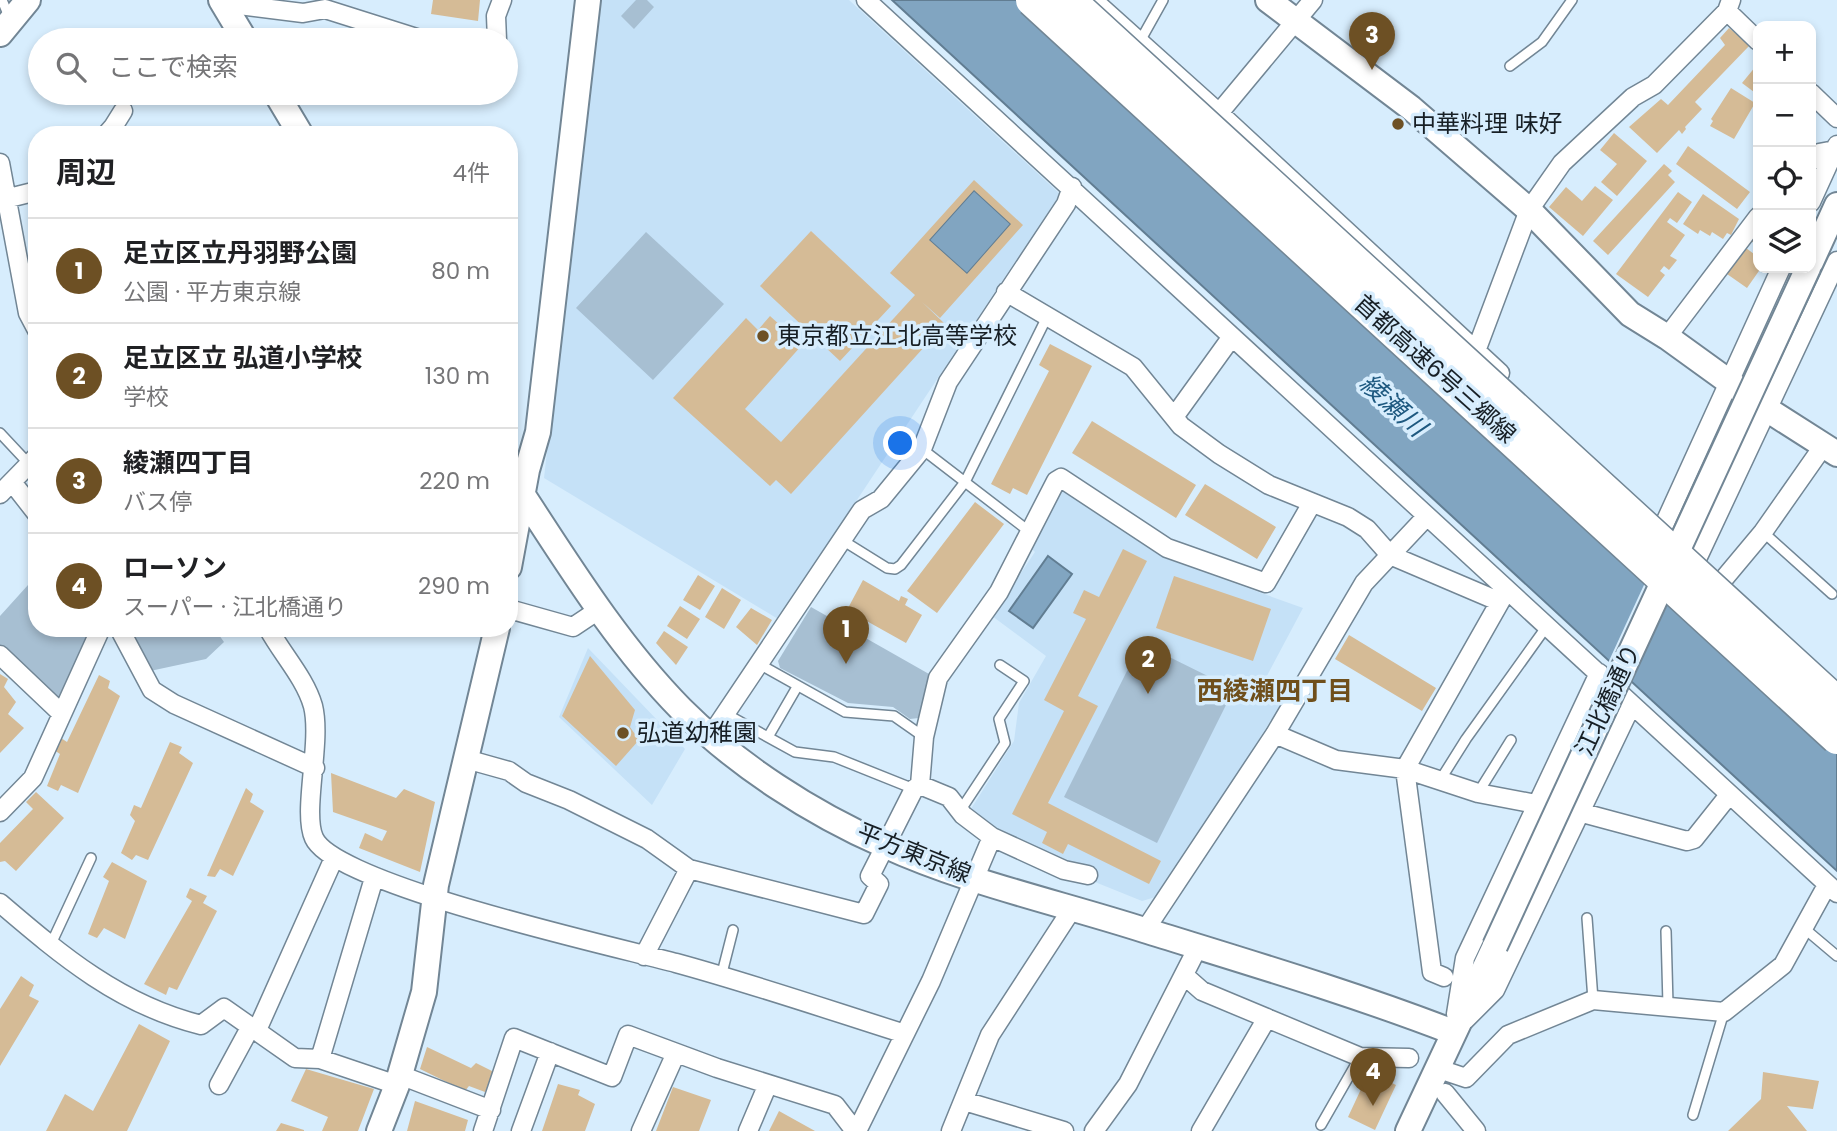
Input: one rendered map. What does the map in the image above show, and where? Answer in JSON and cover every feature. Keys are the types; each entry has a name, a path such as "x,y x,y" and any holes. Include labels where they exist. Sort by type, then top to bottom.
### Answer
{"highway":[{"name":"首都高速6号三郷線","path":"1032,0 1837,738"},
{"name":"首都高速6号三郷線","path":"1069,0 1837,703"}],"main road":[{"path":"4,18 28,0"},
{"path":"1268,0 1411,108 1529,209 1564,250 1630,314 1730,380 1768,410 1832,448"},
{"path":"222,1 238,28"},
{"path":"518,479 538,432 583,1"},
{"path":"283,105 296,126"},
{"path":"1816,251 1837,205"},
{"name":"江北橋通り","path":"1408,1131 1806,273"},
{"name":"平方東京線","path":"518,487 600,609 681,709 711,736 798,798 885,846 975,878 1352,996 1453,1032"},
{"path":"379,1131 399,1080 424,992 435,898 495,637"}],"street":[{"path":"496,28 496,16 502,0"},
{"path":"866,0 1427,516 1503,596 1547,626 1832,889 1783,965 1724,1012 1593,1000 1508,1035 1466,1078 1436,1068"},
{"path":"1093,0 1219,113 1697,559 1837,684"},
{"path":"1219,113 1313,0"},
{"path":"222,1 303,13 325,9 385,28"},
{"path":"1475,351 1529,209 1562,163 1633,97 1654,85 1729,3 1753,34"},
{"path":"1816,98 1837,118"},
{"path":"116,126 123,111"},
{"path":"1816,156 1836,148"},
{"path":"1816,191 1836,148"},
{"path":"0,163 28,313"},
{"path":"711,736 862,510 881,499 922,449 947,382 1066,204 1072,187"},
{"path":"5,199 28,193"},
{"path":"1667,337 1753,224"},
{"path":"1697,559 1837,261"},
{"path":"1663,527 1779,273"},
{"path":"1006,292 1133,367 1174,417 1229,460 1269,485 1329,508 1367,529 1390,555 1503,596"},
{"path":"1174,417 1231,338"},
{"path":"1722,581 1832,448"},
{"path":"28,465 5,486 28,506"},
{"path":"466,759 509,771 526,783 647,839 689,869 864,914 879,884 870,876 917,787 924,737 938,678 999,592 1056,481 1061,478 1167,548 1266,583 1312,503"},
{"path":"1144,930 1275,734 1364,583 1427,516"},
{"path":"1444,977 1432,972 1405,769 1503,596"},
{"path":"518,612 573,627 600,609"},
{"path":"0,812 33,778 97,637"},
{"path":"125,637 152,690 174,704 315,768"},
{"path":"274,637 304,683 313,707 313,838 334,858 374,878 435,898 536,929 721,977 905,1034"},
{"path":"0,654 62,714"},
{"path":"1453,1032 1465,958 1599,673"},
{"path":"1580,714 1597,706 1607,709 1618,723 1617,732"},
{"path":"1453,1032 1496,990 1631,706"},
{"path":"1275,734 1336,760 1405,769 1478,793 1536,804"},
{"path":"917,787 949,797 960,811 992,837 1063,870 1088,875"},
{"path":"1579,812 1687,841 1694,839 1729,795"},
{"path":"483,1131 514,1038 612,1077 628,1035 835,1105 856,1131 905,1034 992,837"},
{"path":"219,1085 254,1028 334,858"},
{"path":"644,956 689,869"},
{"path":"320,1059 374,878"},
{"path":"951,1131 990,1035 1072,909"},
{"path":"3,912 51,944 92,978 163,1016 201,1025 224,1007 295,1059 320,1059 399,1080 491,1110"},
{"path":"1094,1131 1128,1084 1198,947"},
{"path":"1185,976 1202,991 1360,1057 1409,1058"},
{"path":"1202,1131 1267,1018"},
{"path":"521,1131 550,1052"},
{"path":"641,1131 676,1053"},
{"path":"748,1131 768,1084"},
{"path":"1445,1093 1476,1131"},
{"path":"964,1101 1065,1131"}],"lane":[{"path":"1139,43 1163,0"},
{"path":"1510,66 1542,42 1572,0"},
{"path":"842,540 895,569 901,565 965,482 1047,317"},
{"path":"0,433 28,456"},
{"path":"922,449 1030,532"},
{"path":"1763,532 1832,594"},
{"path":"1439,782 1466,739 1547,626"},
{"path":"759,664 845,712 894,716 924,737"},
{"path":"960,811 1005,743 999,719 1024,681 1000,665"},
{"path":"768,737 797,687"},
{"path":"726,714 795,752 834,757 917,787"},
{"path":"1478,793 1511,740"},
{"path":"51,944 91,858"},
{"path":"1587,918 1593,1000"},
{"path":"1805,929 1837,956"},
{"path":"721,977 733,930"},
{"path":"1665,931 1668,1005"},
{"path":"1693,1115 1724,1012"},
{"path":"1321,1125 1360,1057"}],"shaded area":[{"name":"東京都立江北高等学校","path":"598,0 849,0 1060,194 778,619 544,478"},
{"path":"636,0 647,0 654,7 634,29 621,16"},
{"path":"646,232 724,304 653,380 576,308"},
{"path":"1060,492 1072,492 1164,558 1303,608 1261,687 1284,700 1159,896 1142,901 1090,880 1001,835 969,812 1014,741 1019,703 1046,656 992,616 1035,552 1030,547"},
{"path":"28,585 28,637 91,637 58,706 0,650 0,616"},
{"path":"811,607 929,674 919,718 910,719 893,707 848,703 780,668 778,661"},
{"path":"131,637 220,637 224,642 206,659 150,671"},
{"path":"1141,643 1234,689 1157,843 1064,797"},
{"name":"弘道幼稚園","path":"588,648 685,749 652,805 559,717"}],"water":[{"name":"綾瀬川","path":"892,0 1016,0 1837,752 1837,871"},
{"path":"974,190 1011,224 967,274 929,240"},
{"path":"1048,556 1072,574 1033,628 1009,611"}],"pier":[{"path":"1649,574 1672,595 1630,684 1608,663"}],"building":[{"path":"433,0 480,0 478,21 431,14"},
{"path":"1729,28 1750,45 1695,102 1702,109 1682,134 1679,130 1657,153 1629,127 1661,99 1668,105 1725,45 1720,38"},
{"path":"1753,70 1753,91 1742,83"},
{"path":"1731,88 1753,102 1753,106 1734,139 1710,126 1713,121 1711,119"},
{"path":"1614,133 1647,161 1617,196 1601,182 1617,164 1600,150"},
{"path":"1688,146 1750,192 1737,209 1676,164"},
{"path":"1664,164 1672,171 1668,175 1675,182 1608,255 1593,241"},
{"path":"974,180 1023,225 940,318 922,302 945,324 791,494 776,480 770,486 673,398 746,318 758,330 770,316 802,345 745,409 781,442 915,295 890,273","holes":["974,190 1011,224 967,274 929,240"]},
{"path":"1595,186 1613,200 1583,236 1549,207 1566,187 1582,201"},
{"path":"1678,192 1692,202 1677,223 1670,218 1667,222 1685,235 1670,256 1677,260 1669,270 1664,266 1660,271 1665,275 1648,297 1616,274"},
{"path":"1703,194 1739,219 1731,235 1727,233 1723,239 1712,232 1710,236 1700,230 1698,234 1683,224"},
{"path":"811,231 891,306 840,361 760,286"},
{"path":"1746,248 1753,253 1753,273 1758,273 1747,288 1727,274"},
{"path":"1050,344 1092,366 1027,495 1013,488 1010,494 991,484 1049,371 1039,365"},
{"path":"1092,421 1196,485 1176,518 1072,453"},
{"path":"1205,484 1276,527 1257,559 1185,515"},
{"path":"975,502 1004,524 937,613 907,591"},
{"path":"1123,549 1147,561 1078,696 1098,706 1048,803 1161,861 1149,884 1068,844 1063,854 1042,843 1047,832 1012,814 1064,711 1044,700 1086,619 1073,613 1084,590 1099,597"},
{"path":"698,575 715,586 700,610 683,600"},
{"path":"1174,576 1271,609 1253,661 1156,628"},
{"path":"863,580 899,601 901,596 908,599 905,605 922,615 906,643 847,610"},
{"path":"722,588 741,600 724,629 705,617"},
{"path":"680,606 700,619 687,639 667,626"},
{"path":"751,608 772,620 757,645 736,627"},
{"path":"664,631 688,647 676,665 656,643"},
{"path":"1349,635 1436,688 1422,711 1335,659"},
{"path":"590,656 635,710 630,727 639,740 616,766 562,716"},
{"path":"0,674 8,679 4,687 16,702 8,714 24,728 0,753"},
{"path":"99,675 110,681 108,688 120,696 78,793 61,785 58,791 47,786 60,754 54,750 61,738 67,742"},
{"path":"170,742 182,747 179,753 193,763 148,860 136,855 132,860 121,853 135,821 130,815 134,805 141,808"},
{"path":"331,773 396,798 404,789 435,802 420,872 359,848 365,833 382,841 387,831 333,812"},
{"path":"246,788 253,794 250,802 264,811 233,876 220,869 215,877 207,876"},
{"path":"36,792 64,818 16,871 5,861 0,862 0,843 33,809 26,802"},
{"path":"112,862 147,881 125,939 104,928 97,938 88,934 109,881 103,877"},
{"path":"190,888 207,896 203,903 217,911 177,990 169,987 166,995 144,984 192,901 186,897"},
{"path":"21,976 34,985 29,996 39,1001 0,1066 0,1009"},
{"path":"139,1024 170,1041 127,1131 46,1131 65,1094 93,1111"},
{"path":"427,1047 471,1068 476,1063 494,1072 485,1092 469,1086 465,1091 420,1069"},
{"path":"306,1069 374,1089 358,1131 322,1131 328,1117 291,1101"},
{"path":"1369,1072 1396,1085 1375,1130 1348,1117"},
{"path":"1763,1072 1819,1081 1813,1109 1787,1106 1807,1131 1728,1131 1761,1099"},
{"path":"558,1084 580,1090 578,1095 595,1104 585,1131 542,1131"},
{"path":"673,1087 711,1100 699,1131 656,1131"},
{"path":"415,1101 468,1120 465,1131 407,1131"},
{"path":"779,1111 815,1131 769,1131"},
{"path":"281,1123 304,1130 304,1131 276,1131"}],"place":[{"name":"綾瀬四丁目","path":"1372,70"},
{"name":"中華料理 味好","path":"1398,124"},
{"name":"東京都立江北高等学校","path":"763,336"},
{"name":"足立区立丹羽野公園","path":"846,664"},
{"name":"足立区立 弘道小学校","path":"1148,694"},
{"name":"弘道幼稚園","path":"623,733"},
{"name":"ローソン","path":"1373,1106"}],"district":[{"name":"西綾瀬四丁目","path":"1275,691"}]}
